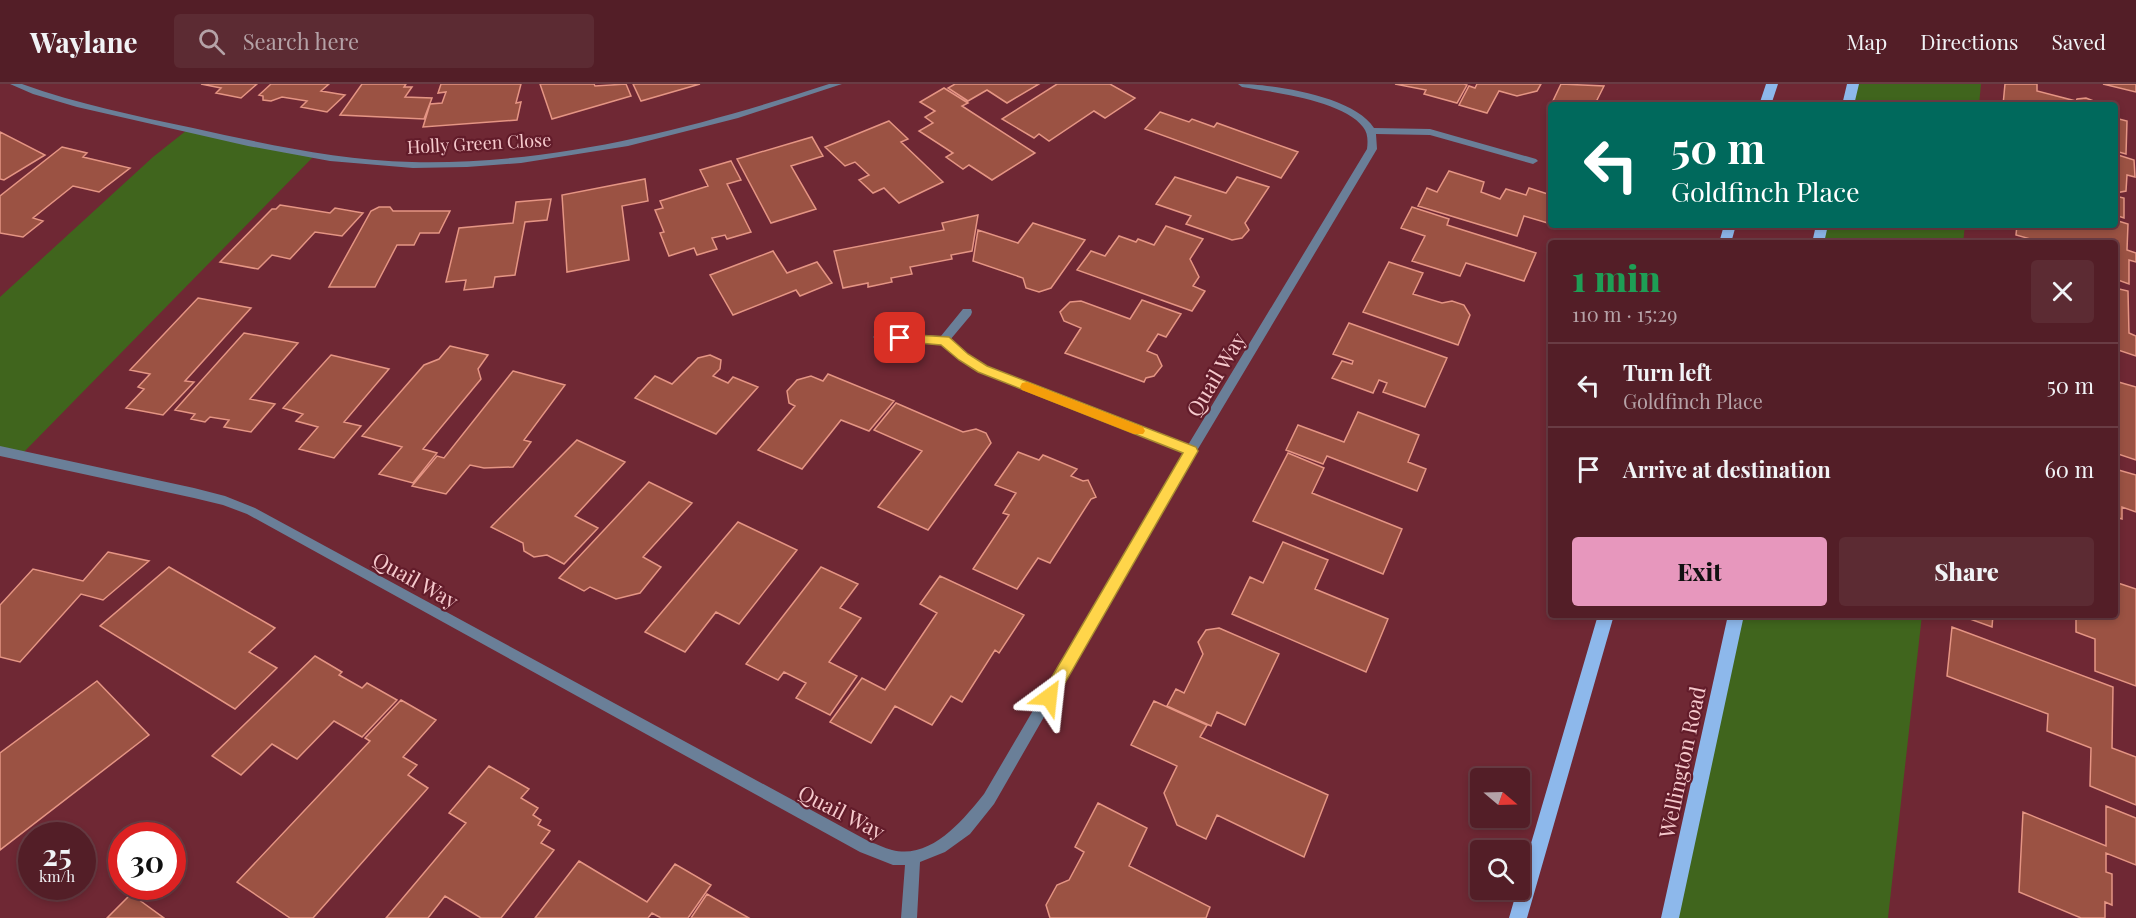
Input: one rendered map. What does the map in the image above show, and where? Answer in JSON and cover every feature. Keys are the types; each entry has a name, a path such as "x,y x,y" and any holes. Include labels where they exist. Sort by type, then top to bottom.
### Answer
{"main road":[{"path":"1767,102 1772,84"},
{"path":"1849,102 1853,84"},
{"path":"1518,918 1605,618"},
{"name":"Wellington Road","path":"1670,918 1735,618"}],"street":[{"name":"Holly Green Close","path":"14,84 136,119 287,152 412,165 509,161 572,152 721,120 838,84"},
{"path":"1242,84 1293,94 1341,108 1357,116 1371,131 1430,132 1533,161"},
{"name":"Quail Way","path":"0,451 194,493 225,501 251,512 865,847 893,858 913,858 940,847 965,829 989,799 1191,451 1366,160 1372,149 1371,131"},
{"path":"944,340 967,312"},
{"path":"878,337 944,340 963,357 982,369 1191,451"},
{"path":"909,918 913,858"}],"green space":[{"path":"1852,84 1981,84 1979,102 1848,102"},
{"path":"187,130 314,156 21,455 0,451 0,297 153,157"},
{"path":"1821,228 1965,228 1963,240 1819,240"},
{"path":"1737,618 1922,618 1888,918 1673,918"}],"building":[{"path":"201,84 257,84 241,98 216,93 221,88"},
{"path":"271,84 329,84 321,91 345,95 327,112 301,107 307,101 282,97 271,101 263,100 263,96 259,95"},
{"path":"362,84 406,84 404,87 412,87 405,97 432,98 424,119 340,115"},
{"path":"441,84 521,84 516,103 521,102 517,120 423,127 430,104 442,103 446,92 438,93"},
{"path":"540,84 594,84 595,86 626,84 631,96 552,119"},
{"path":"633,84 700,84 641,101"},
{"path":"955,84 1039,84 1007,103 987,90 968,101 948,88"},
{"path":"1057,84 1110,84 1135,98 1105,118 1094,111 1049,141 1039,134 1034,138 1002,119"},
{"path":"1395,84 1467,85 1457,103 1424,94 1426,90"},
{"path":"1477,84 1541,84 1537,91 1517,96 1499,91 1487,113 1459,105 1469,86 1475,88"},
{"path":"1561,84 1604,86 1596,102 1552,102"},
{"path":"2005,84 2037,84 2037,91 2076,101 2086,98 2096,102 2003,102"},
{"path":"2103,84 2136,84 2136,92"},
{"path":"944,88 968,103 962,106 1035,153 992,180 969,165 963,169 946,157 953,153 919,131 933,123 925,117 935,111 920,102"},
{"path":"1160,112 1189,122 1192,119 1214,127 1217,123 1298,152 1281,178 1145,129"},
{"path":"2118,119 2127,121 2126,154 2118,152"},
{"path":"889,121 908,139 901,142 943,182 899,203 884,188 873,193 859,180 869,175 855,162 845,166 825,147"},
{"path":"0,132 45,155 4,180 0,179"},
{"path":"812,137 823,156 791,166 816,209 771,223 737,159"},
{"path":"62,147 87,153 83,157 130,168 99,192 73,186 33,218 43,221 23,237 0,233 0,196"},
{"path":"2118,155 2134,160 2135,177 2127,175 2126,191 2118,192"},
{"path":"731,161 741,180 727,184 751,232 727,239 725,235 712,238 717,249 697,255 694,248 669,256 660,233 664,232 655,210 663,208 660,201 708,186 700,170"},
{"path":"1449,171 1484,182 1481,192 1500,199 1506,189 1526,195 1529,188 1548,194 1548,223 1524,216 1517,236 1418,206 1427,188 1437,192"},
{"path":"1175,177 1226,193 1237,177 1269,187 1245,223 1249,230 1242,238 1232,240 1186,224 1191,216 1156,204"},
{"path":"645,179 648,201 622,206 629,260 567,272 562,195"},
{"path":"2118,197 2124,198 2124,218 2118,216"},
{"path":"551,199 547,220 525,222 515,275 495,277 493,287 464,290 466,280 446,282 459,228 513,223 516,202"},
{"path":"280,205 330,213 335,208 363,213 342,236 315,232 290,259 272,255 258,269 220,262 272,209"},
{"path":"379,207 390,207 393,211 450,211 439,233 420,233 414,245 397,245 375,287 329,287 371,211"},
{"path":"1412,207 1449,219 1447,225 1536,253 1524,281 1466,263 1460,276 1412,261 1425,236 1401,228"},
{"path":"978,215 972,251 951,255 952,259 910,267 912,274 891,278 892,282 868,287 868,283 843,288 834,251 944,230 942,223"},
{"path":"2118,221 2128,224 2127,250 2136,253 2136,262 2129,260 2129,284 2118,280 2118,240 2034,240 2016,235 2017,228 2118,228"},
{"path":"1033,223 1085,240 1051,288 1039,292 1026,288 1023,278 973,261 978,230 1018,243"},
{"path":"1166,226 1203,239 1190,259 1199,277 1193,286 1205,291 1192,311 1077,270 1091,251 1105,256 1119,236 1136,242 1138,239 1154,245"},
{"path":"773,251 787,273 817,262 832,283 800,296 796,290 733,315 710,275"},
{"path":"1389,262 1423,273 1413,294 1442,303 1452,301 1464,305 1470,315 1458,345 1363,312"},
{"path":"2118,289 2128,291 2129,333 2136,336 2136,356 2118,350"},
{"path":"198,298 251,308 185,381 194,382 163,415 126,408 144,389 138,387 150,374 130,370"},
{"path":"1142,300 1181,314 1166,337 1158,334 1147,351 1157,355 1162,366 1154,376 1146,378 1144,382 1065,353 1081,328 1064,321 1060,312 1070,302 1081,301 1130,319"},
{"path":"1349,323 1447,358 1425,407 1383,392 1387,383 1379,380 1373,393 1332,378 1342,361 1352,364 1353,361 1333,354"},
{"path":"244,333 298,343 250,399 275,404 251,432 224,427 229,420 210,417 205,422 191,419 195,414 175,410"},
{"path":"450,346 488,355 478,369 481,379 423,449 437,453 413,483 379,474 402,447 362,436 424,365 439,359"},
{"path":"331,355 389,369 344,422 361,426 334,458 299,449 318,427 296,421 303,414 283,408"},
{"path":"710,355 721,360 720,369 713,376 728,383 733,377 758,387 716,434 635,398 655,376 672,384 698,358"},
{"path":"513,371 565,385 524,440 531,442 513,467 484,468 470,465 446,494 412,486 437,456 444,458"},
{"path":"828,374 894,401 869,431 841,420 802,469 758,450 795,406 789,403 787,391 797,380 811,376 823,381"},
{"path":"2118,382 2136,387 2136,460 2118,454"},
{"path":"896,403 963,432 976,429 986,433 991,443 928,530 878,507 922,451 874,430"},
{"path":"1358,412 1419,435 1408,462 1426,469 1417,491 1327,456 1323,464 1286,450 1298,425 1344,442"},
{"path":"577,440 625,462 575,516 598,528 564,564 547,555 534,557 524,551 523,543 491,527"},
{"path":"1018,452 1039,460 1043,455 1077,469 1071,476 1083,481 1088,480 1096,497 1091,499 1050,563 1038,558 1017,589 973,569 1009,515 1003,513 1016,493 995,485"},
{"path":"1288,453 1324,468 1312,493 1402,529 1383,574 1253,521"},
{"path":"2118,470 2136,475 2136,512 2122,507 2122,519 2118,518"},
{"path":"649,482 692,503 643,557 661,567 640,593 616,599 590,587 584,591 559,578"},
{"path":"738,522 797,550 739,624 716,612 685,652 645,632"},
{"path":"1283,542 1328,560 1315,589 1388,619 1366,672 1232,614 1250,577 1263,583"},
{"path":"108,552 149,561 103,600 81,594 20,662 0,657 0,605 33,569 83,581"},
{"path":"169,567 275,628 249,652 277,668 235,709 100,626"},
{"path":"821,567 858,584 840,608 861,618 829,662 857,676 830,715 796,698 806,683 784,672 778,680 746,664"},
{"path":"940,576 1024,615 999,653 995,650 962,702 951,696 932,725 895,706 871,743 830,722 862,678 885,690 937,613 920,604"},
{"path":"2118,583 2136,589 2136,686 2095,671 2095,639 2076,632 2076,618 2118,618"},
{"path":"1967,618 1993,618 1992,627"},
{"path":"1952,627 2113,687 2112,748 2136,757 2136,805 2090,786 2091,748 2047,731 2048,714 1947,676"},
{"path":"1219,628 1279,654 1245,725 1217,712 1211,726 1167,706 1176,689 1184,693 1203,654 1198,642 1206,630"},
{"path":"315,656 342,672 339,675 362,688 367,683 397,700 362,737 334,721 297,759 272,744 241,775 212,756"},
{"path":"97,681 149,735 36,822 18,822 18,836 0,850 0,753"},
{"path":"401,700 436,720 403,757 417,765 408,775 428,788 313,918 290,918 237,882 370,741 365,738"},
{"path":"1154,701 1207,725 1200,737 1328,795 1304,857 1217,815 1206,839 1177,825 1164,793 1177,766 1131,745"},
{"path":"489,766 529,789 521,798 538,808 533,815 541,820 538,825 550,831 541,843 554,850 501,918 481,918 445,896 428,918 386,918 466,823 449,813"},
{"path":"1098,803 1147,828 1129,866 1210,907 1206,918 1050,918 1046,905 1057,885 1069,880 1084,852 1075,847"},
{"path":"2106,806 2136,818 2136,865 2106,853 2106,872 2112,874 2112,905 2105,902 2105,918 2081,918 2019,892 2023,812 2106,846"},
{"path":"579,861 647,902 675,864 711,885 688,918 661,918 652,913 648,918 535,918"},
{"path":"707,894 749,918 691,918"},
{"path":"125,900 139,900 164,918 107,918"}],"slow traffic":[{"path":"1027,387 1139,431"}],"route":[{"path":"900,338 944,340 963,357 982,369 1191,451 1049,697"}]}
